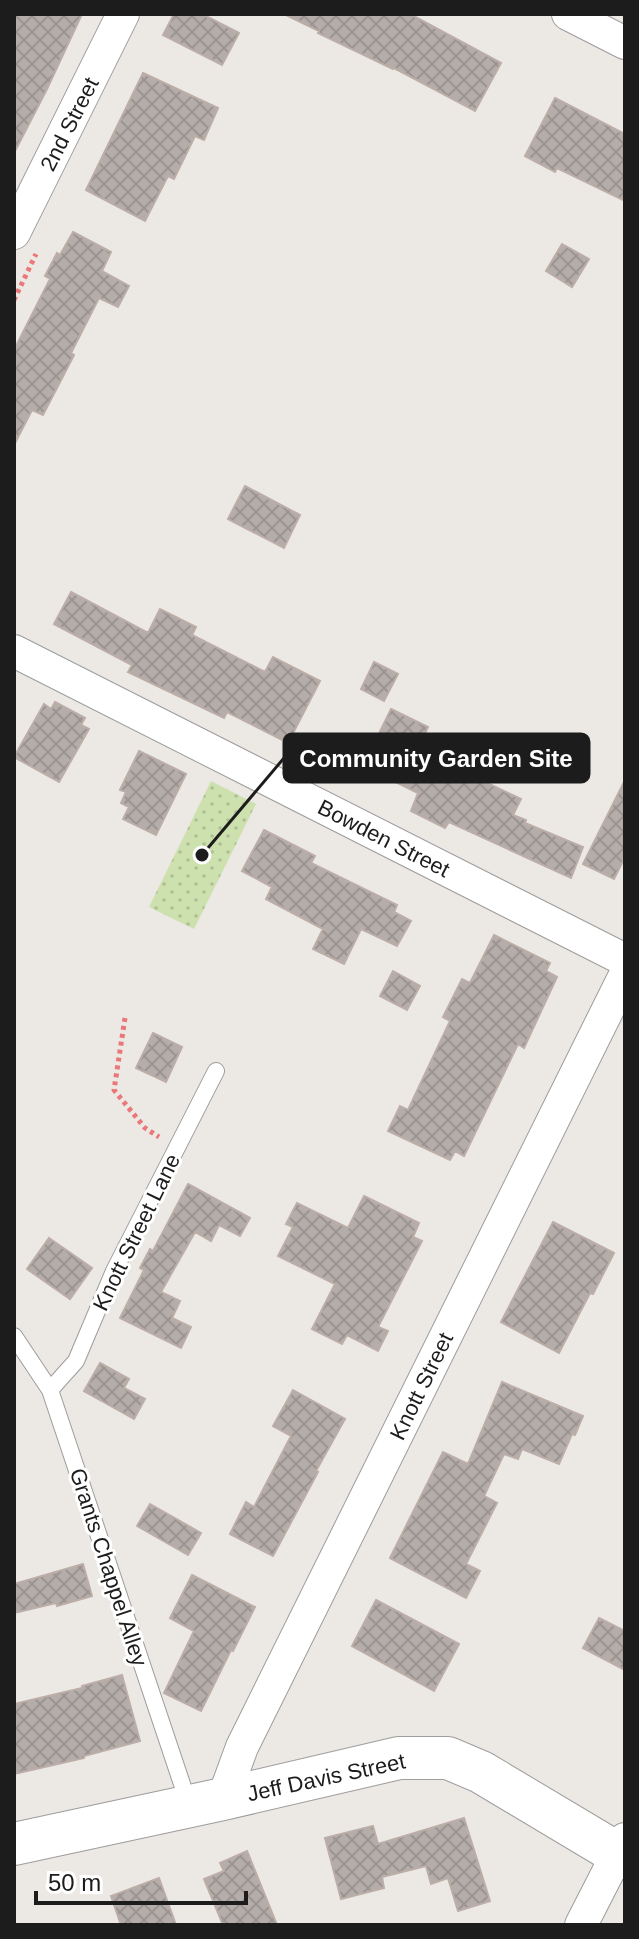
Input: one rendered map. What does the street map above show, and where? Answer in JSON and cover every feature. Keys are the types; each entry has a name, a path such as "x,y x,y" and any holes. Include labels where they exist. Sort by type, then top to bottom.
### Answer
{"street":[{"name":"2nd Street","path":"14,233 123,14"},
{"path":"568,14 625,43"},
{"name":"Bowden Street","path":"14,651 625,960"},
{"name":"Knott Street","path":"206,1802 249,1732 625,975"},
{"name":"Jeff Davis Street","path":"14,1844 399,1758 448,1758 481,1772 623,1850"},
{"path":"581,1925 623,1850"}],"lane":[{"name":"Knott Street Lane","path":"50,1390 76,1361 114,1271 216,1071"},
{"name":"Grants Chappel Alley","path":"14,1336 50,1390 206,1802"}],"path":[{"path":"125,1018 114,1090 145,1128 176,1149"}],"green space":[{"path":"211,781 256,804 194,929 149,907"}],"building":[{"path":"14,14 82,14 14,153"},
{"path":"174,14 202,14 239,33 222,65 163,35"},
{"path":"284,14 410,14 501,63 475,111"},
{"path":"143,73 218,108 204,140 195,136 174,179 168,176 145,221 86,190"},
{"path":"555,98 625,134 625,201 525,156"},
{"path":"73,232 111,252 102,271 129,286 118,307 99,298 43,415 32,410 14,445 14,350 50,279 45,276"},
{"path":"562,244 589,259 572,287 546,271"},
{"path":"245,486 300,515 284,548 228,519"},
{"path":"71,592 148,633 160,609 196,627 192,635 265,672 273,657 320,681 288,743 227,712 224,718 128,672 132,665 54,624"},
{"path":"374,662 398,674 384,701 361,689"},
{"path":"55,702 85,718 81,725 89,729 59,782 14,757 44,704 51,709"},
{"path":"391,709 428,727 420,744 464,765 462,771 521,799 513,815 583,847 571,878 449,822 445,828 411,811 418,793 363,766"},
{"path":"139,751 186,774 156,835 123,819 129,807 121,803 126,792 120,790"},
{"path":"625,780 625,857 614,879 583,864"},
{"path":"264,830 315,856 311,863 397,905 394,912 411,921 397,946 361,929 344,964 313,949 323,929 266,899 272,887 242,871"},
{"path":"494,935 550,963 546,971 557,977 524,1048 518,1044 464,1156 455,1151 450,1160 388,1131 400,1106 408,1110 450,1021 443,1017 462,979 470,983"},
{"path":"393,971 420,986 407,1010 380,996"},
{"path":"153,1033 182,1047 166,1082 136,1068"},
{"path":"188,1184 250,1218 240,1236 219,1225 211,1241 195,1232 161,1292 180,1301 172,1318 191,1327 181,1348 120,1318 144,1270 140,1268 150,1249 153,1251"},
{"path":"364,1196 419,1223 413,1237 422,1241 378,1327 388,1331 378,1351 347,1335 342,1344 312,1329 335,1284 278,1256 293,1227 286,1224 297,1203 348,1228"},
{"path":"553,1222 614,1253 559,1353 501,1322"},
{"path":"49,1238 92,1268 70,1299 27,1269"},
{"path":"100,1363 129,1379 124,1388 145,1399 134,1419 84,1391"},
{"path":"502,1382 583,1416 559,1464 522,1449 518,1459 504,1454 484,1496 497,1503 466,1564 480,1571 466,1598 390,1558 443,1452 468,1464"},
{"path":"293,1390 345,1419 273,1556 230,1534 246,1502 254,1507 291,1436 273,1426"},
{"path":"150,1504 201,1533 188,1555 137,1526"},
{"path":"83,1564 92,1596 14,1613 14,1584"},
{"path":"192,1575 255,1607 201,1711 164,1693 194,1631 170,1618"},
{"path":"376,1600 459,1644 434,1691 352,1646"},
{"path":"599,1618 625,1631 625,1670 583,1648"},
{"path":"122,1675 140,1741 14,1774 14,1704"},
{"path":"464,1818 490,1901 458,1911 448,1878 431,1884 426,1866 382,1877 384,1888 341,1899 325,1838 373,1826 378,1844"},
{"path":"247,1851 277,1925 223,1925 204,1879 224,1871 220,1863"},
{"path":"159,1878 176,1925 121,1925 111,1896"}],"place":[{"name":"Community Garden Site","path":"202,855"}]}
